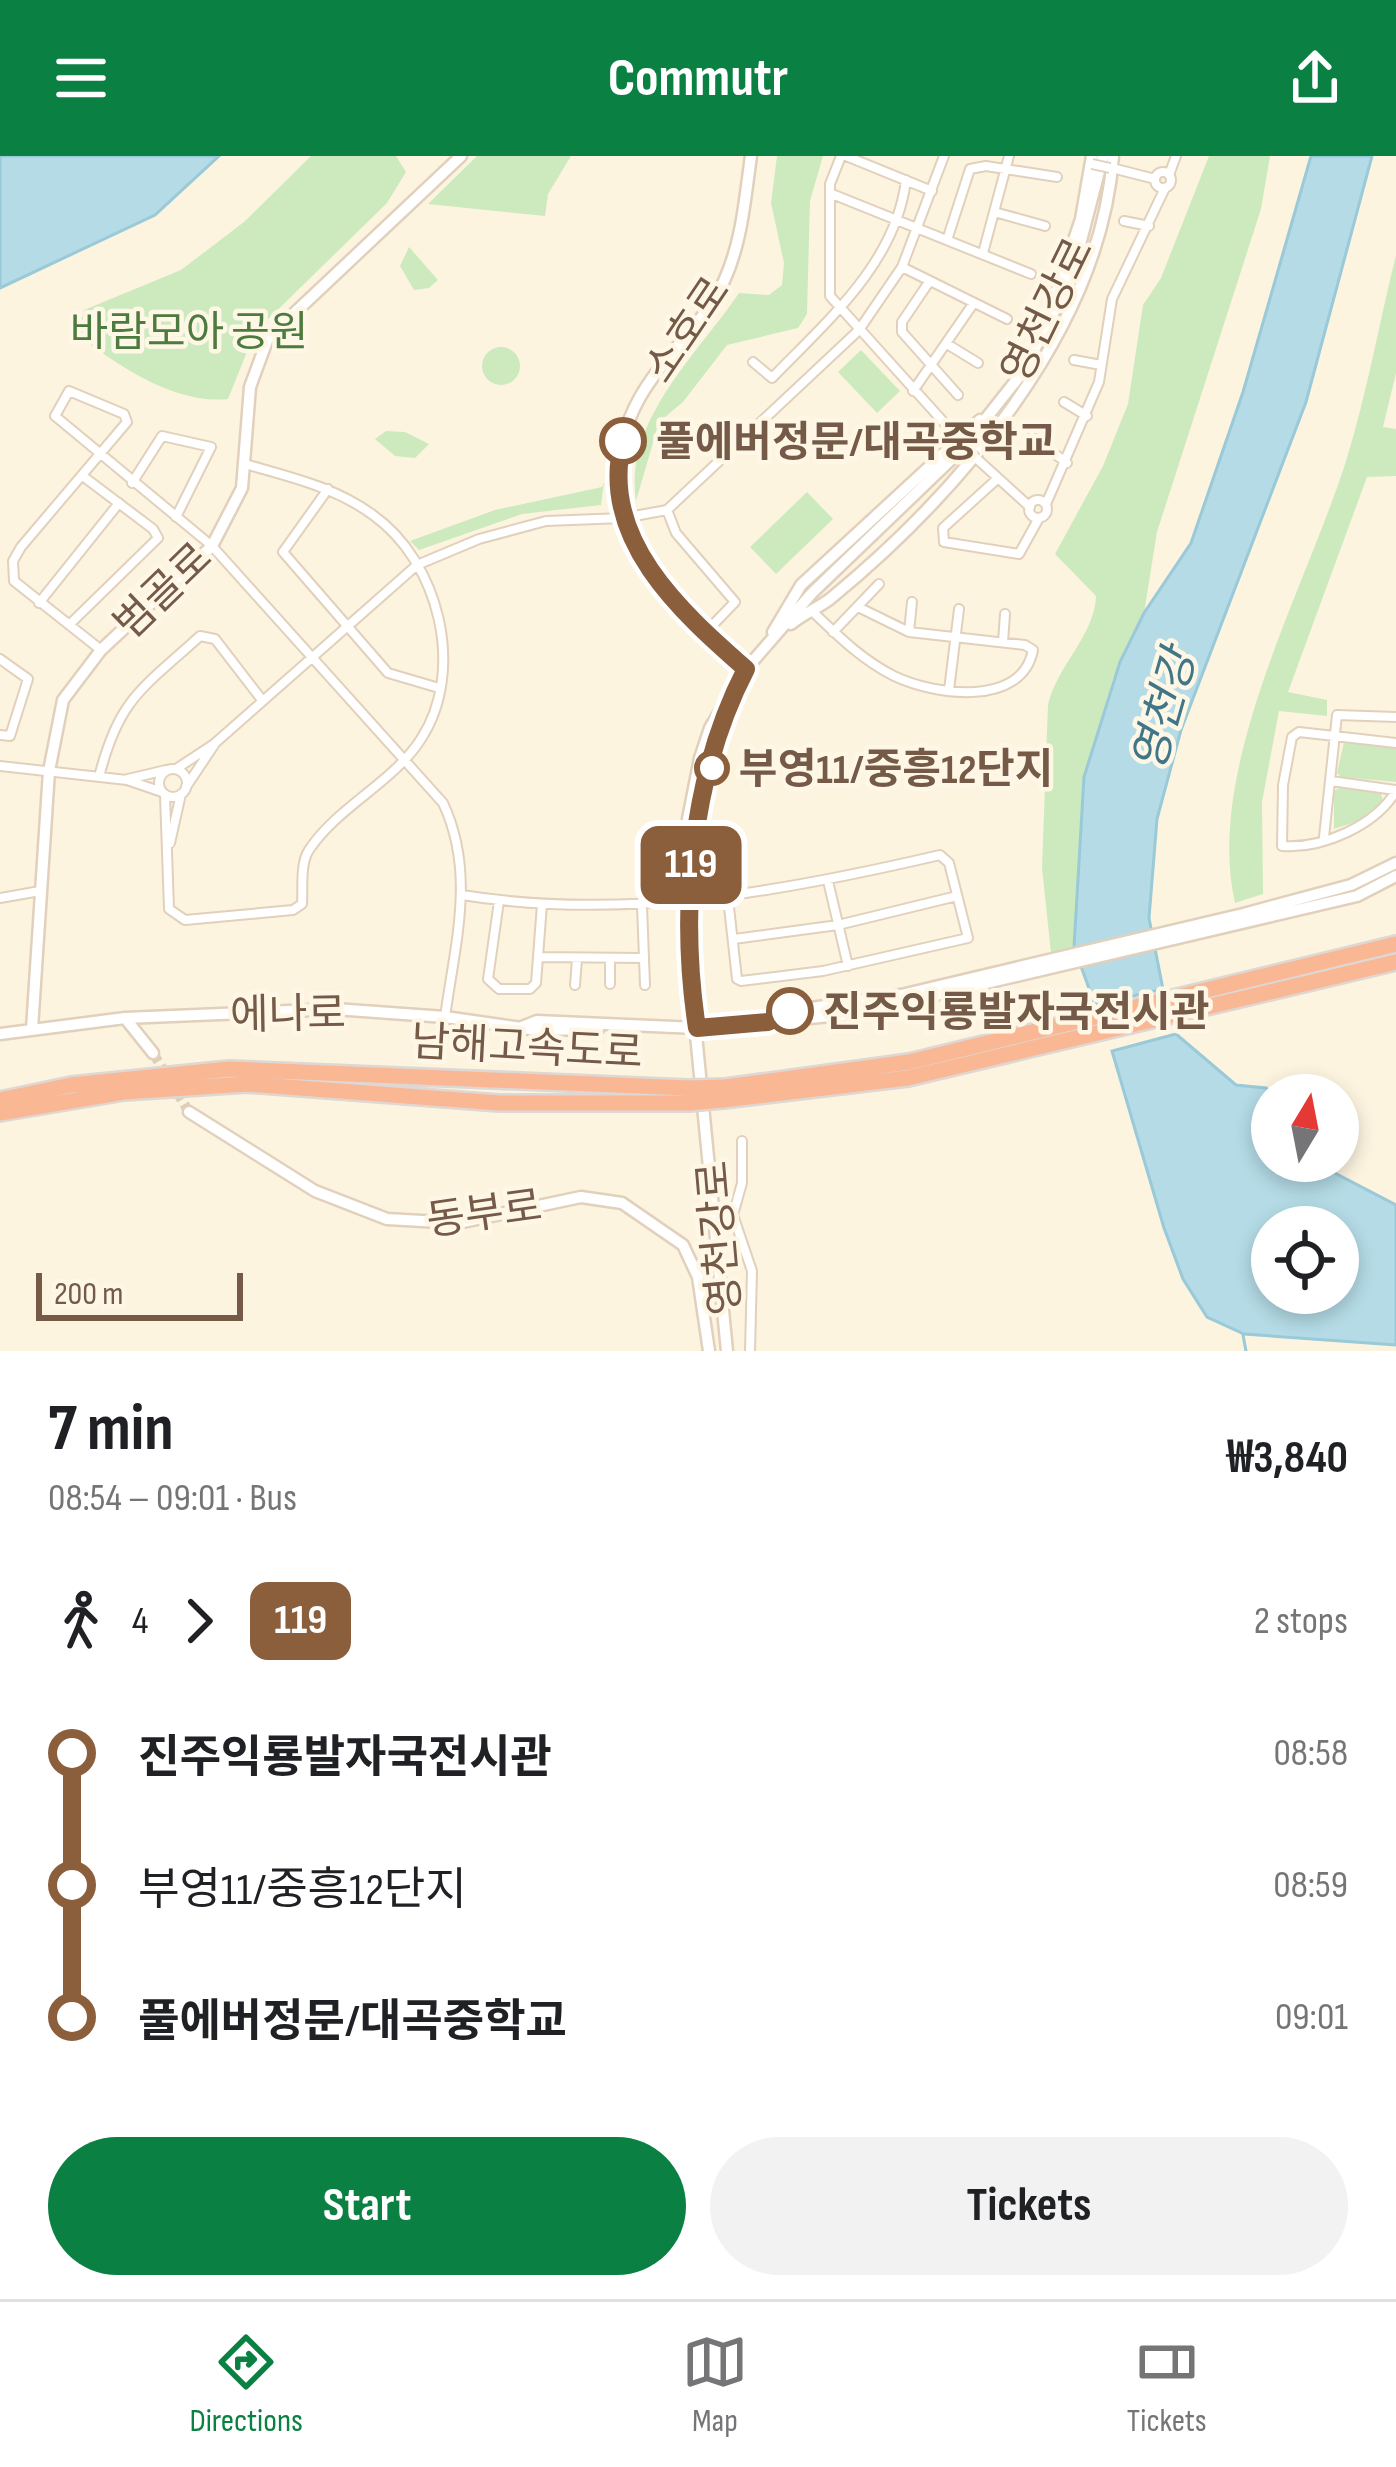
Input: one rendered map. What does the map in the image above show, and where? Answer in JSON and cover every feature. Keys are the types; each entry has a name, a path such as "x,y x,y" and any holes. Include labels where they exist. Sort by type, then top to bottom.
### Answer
{"highway":[{"name":"남해고속도로","path":"1074,1030 1291,968 1396,944"},
{"name":"남해고속도로","path":"0,1113 124,1092 247,1084 499,1103 724,1094 1074,1030 1396,962"},
{"name":"남해고속도로","path":"0,1100 71,1085 229,1069 689,1096"},
{"path":"0,1124 98,1104 124,1092"}],"street":[{"name":"소호로","path":"746,669 655,579 623,518 618,460 640,397 723,284 742,220 751,156"},
{"path":"932,190 843,156 832,172 828,292 996,480 1039,518 1018,554 944,542 943,528 996,480"},
{"path":"245,464 328,489 377,518 417,565 428,585 441,630 439,688 421,741 309,850 302,904 293,910 185,920 169,909 169,844 159,779 214,744 417,565 479,539 546,521 623,518 668,510 859,330 902,267 944,156"},
{"path":"983,253 998,212 1009,156"},
{"path":"1079,156 1155,179 1165,188"},
{"name":"영천강로","path":"1039,518 1047,512 1046,504 1087,416 1112,299 1149,226 1176,156"},
{"name":"범골로","path":"32,1029 49,770 63,700 101,650 212,546 242,488 250,387 268,338 460,157"},
{"name":"영천강로","path":"759,656 801,585 957,436 979,422 1046,316 1102,162"},
{"name":"영천강로","path":"727,1351 697,1028 691,902 691,838 722,716 746,669 976,458 1038,364 1077,292 1102,162"},
{"name":"영천강로","path":"759,656 812,593 961,450 1022,373 1071,279 1102,162"},
{"path":"948,238 967,172 977,166 1057,177"},
{"path":"1155,179 1162,172 1169,175"},
{"path":"753,362 772,377 839,308 878,258 906,180"},
{"path":"832,194 1031,274"},
{"path":"998,212 1046,226"},
{"path":"1124,221 1149,226"},
{"path":"902,267 1007,320"},
{"path":"929,282 902,322 902,332 958,395"},
{"path":"913,391 973,304"},
{"path":"947,344 978,363"},
{"path":"1075,360 1101,365"},
{"path":"101,650 14,580 13,561 101,458 127,422 124,414 69,391 56,416 101,458 212,546 443,803 457,833 462,895 445,1016"},
{"path":"1064,402 1087,416"},
{"path":"132,482 162,436 211,447 176,517"},
{"path":"1032,437 1067,463"},
{"path":"69,625 158,538 84,477"},
{"path":"328,489 283,552 388,673 439,688"},
{"path":"1030,507 1035,501 1046,504"},
{"path":"39,603 119,503"},
{"path":"668,510 676,533 735,602 705,633"},
{"path":"833,632 879,584"},
{"path":"909,632 912,602"},
{"path":"812,611 833,632 898,677 949,690 1000,687 1022,678 1033,650 1003,642 909,632 858,607"},
{"path":"949,690 959,608"},
{"path":"1003,642 1005,614"},
{"path":"99,778 112,727 129,701 200,635 214,639 262,700"},
{"path":"0,659 28,679 10,736 0,735"},
{"path":"1324,838 1337,715 1396,717"},
{"path":"1331,782 1396,791 1386,808 1358,828 1282,846 1282,785 1292,737 1299,732 1396,743"},
{"path":"0,766 127,780 163,793 184,790 214,744"},
{"path":"127,780 171,769 185,776 169,844"},
{"path":"462,895 542,904 691,902 828,881 940,855 949,863 968,938 848,966 741,981 736,979 728,898"},
{"path":"1245,919 1352,885 1396,863"},
{"path":"1245,919 1357,896 1396,876"},
{"path":"828,881 848,966"},
{"path":"0,898 40,891"},
{"path":"734,939 838,925 957,896"},
{"path":"499,901 490,985 530,989 539,957 542,904"},
{"path":"642,906 645,985"},
{"name":"에나로","path":"125,1018 335,1010 588,1032 768,1022 790,1011 901,994 1245,919"},
{"path":"539,957 643,958"},
{"path":"574,985 577,959"},
{"path":"610,959 610,985"},
{"path":"0,1034 125,1018 153,1053"},
{"name":"동부로","path":"189,1112 316,1192 387,1219 458,1222 581,1197 622,1203 683,1245 698,1277 710,1351"},
{"path":"742,1141 742,1183 734,1215 752,1271 750,1351"}],"green space":[{"name":"바람모아 공원","path":"311,156 396,156 406,172 387,203 255,332 228,399 168,390 78,335 84,310 181,270 244,222"},
{"path":"477,156 571,156 548,194 545,216 428,204"},
{"path":"777,156 823,156 810,201 807,314 798,328 727,345 683,402 659,422 636,501 641,443 667,390 739,293 769,295 782,285 784,263 771,203"},
{"path":"1209,156 1270,156 1261,209 1157,532 1144,613 1113,679 1084,777 1074,947 1051,953 1042,868 1048,705 1089,624 1096,596 1055,554 1103,466 1128,404 1143,305 1161,278"},
{"path":"409,247 438,280 429,288 414,290 400,266"},
{"path":"1396,255 1396,373 1383,427 1396,429 1396,476 1367,477 1288,692 1327,700 1327,716 1279,711 1262,802 1263,894 1235,903 1229,850 1246,737 1346,461"},
{"path":"501,347 515,352 520,366 515,380 501,385 487,380 482,366 487,352"},
{"path":"861,350 900,391 877,413 838,372"},
{"path":"386,431 405,432 429,444 415,458 395,456 375,439"},
{"path":"604,482 601,505 522,514 419,550 410,541 495,510 602,487"},
{"path":"807,492 833,519 776,574 750,547"},
{"path":"1344,742 1396,747 1396,782 1341,777 1337,773"},
{"path":"1334,791 1381,793 1383,802 1358,821 1334,829"}],"water":[{"path":"0,156 219,156 155,215 0,288"},
{"name":"영천강","path":"1311,156 1372,156 1306,402 1181,730 1157,819 1149,918 1163,989 1095,1005 1074,947 1084,777 1120,662 1144,613 1191,543 1243,392"},
{"path":"1176,1034 1236,1085 1251,1086 1251,1182 1352,1182 1396,1205 1396,1345 1244,1334 1207,1317 1183,1279 1112,1051"}],"waterway":[{"path":"1243,1335 1246,1351"}],"tunnel":[{"path":"153,1053 189,1112"}],"bus line":[{"name":"119","path":"623,441 618,495 638,551 655,579 746,669 722,716 700,822 691,838 697,1028 768,1022 790,1011"}],"place":[{"name":"풀에버정문/대곡중학교","path":"623,441"},
{"name":"부영11/중흥12단지","path":"712,768"},
{"name":"진주익룡발자국전시관","path":"790,1011"}]}
